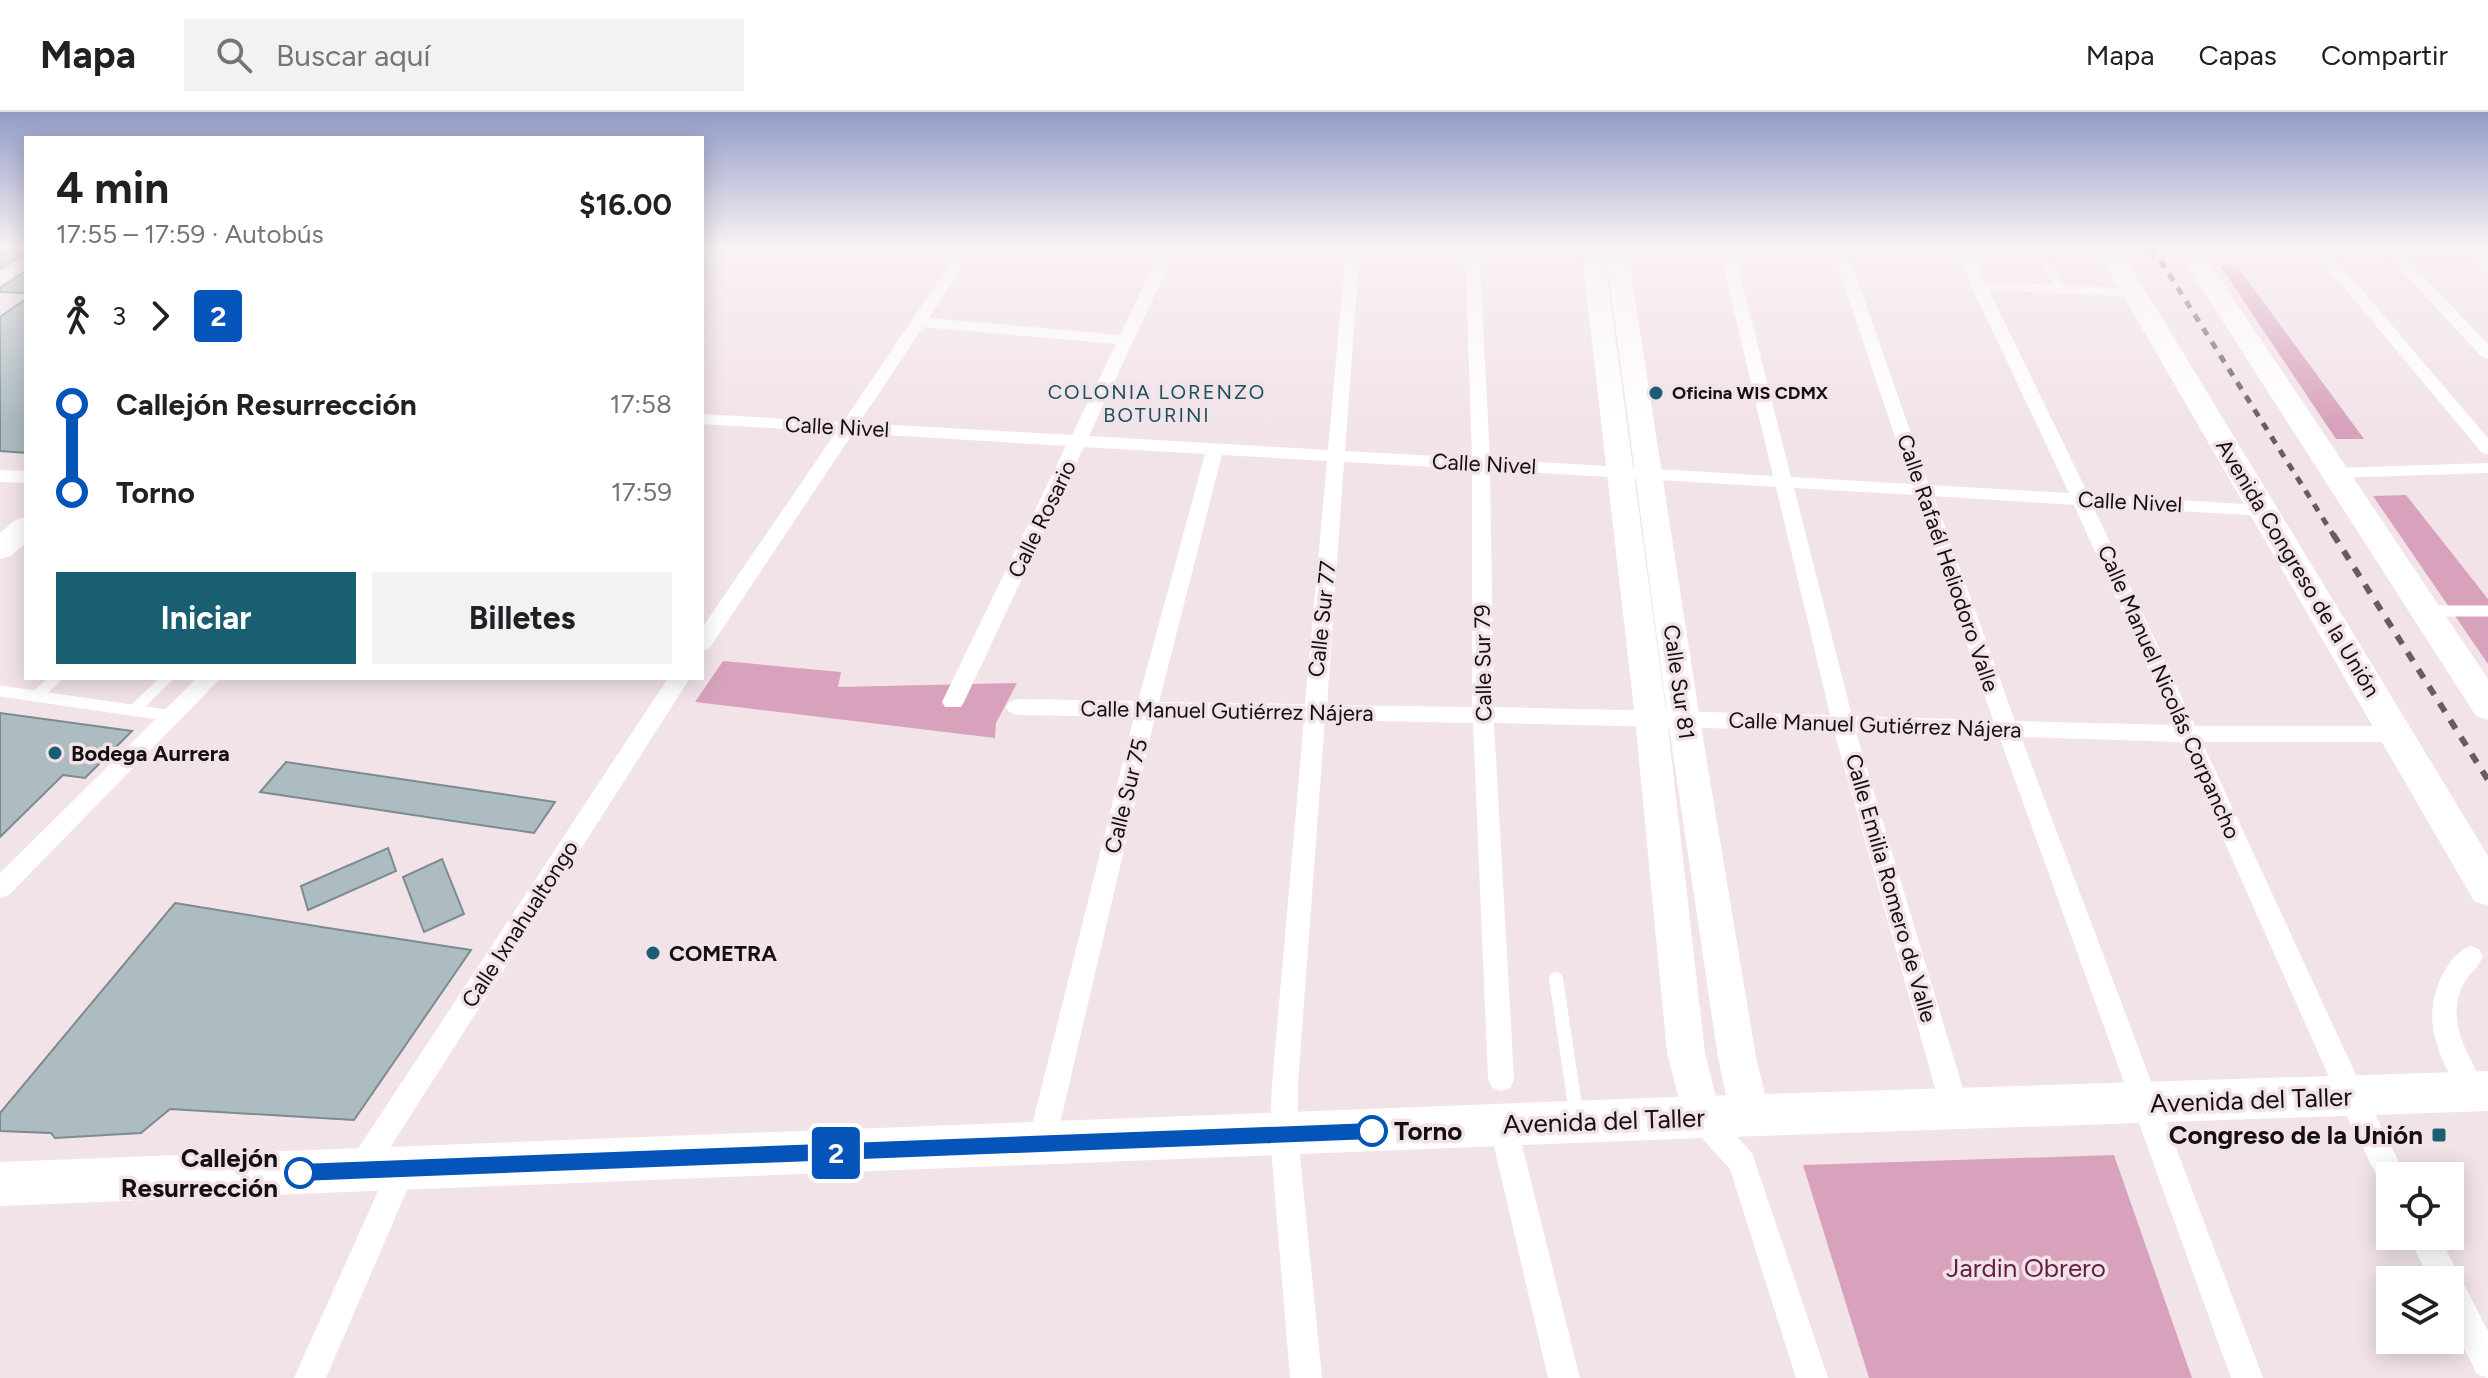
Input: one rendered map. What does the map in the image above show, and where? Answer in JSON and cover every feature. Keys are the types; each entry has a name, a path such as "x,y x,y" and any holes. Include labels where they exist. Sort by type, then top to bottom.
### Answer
{"main road":[{"name":"Avenida Congreso de la Unión","path":"2142,306 2488,890"},
{"path":"2225,306 2488,707"},
{"path":"0,549 24,529"},
{"name":"Avenida del Taller","path":"0,1184 1750,1115 2480,1091"}],"street":[{"path":"704,641 930,306"},
{"name":"Calle Rosario","path":"953,702 1143,306"},
{"name":"Calle Sur 77","path":"1306,1378 1284,1135 1313,713 1349,306"},
{"name":"Calle Sur 79","path":"1474,306 1481,464 1483,715 1501,1079"},
{"name":"Calle Sur 81","path":"1603,306 1684,720 1737,1057 1750,1115"},
{"name":"Calle Sur 81","path":"1621,306 1651,718 1686,1053 1701,1117"},
{"name":"Calle Emilia Romero de Valle","path":"1740,306 1843,724 1955,1109"},
{"name":"Calle Rafaél Heliodoro Valle","path":"1858,306 2006,729 2142,1103 2247,1378"},
{"name":"Calle Manuel Nicolás Corpancho","path":"1989,306 2081,499 2352,1097 2385,1162"},
{"path":"2367,306 2488,449"},
{"path":"2443,306 2488,354"},
{"path":"919,322 1128,340"},
{"name":"Calle Nivel","path":"704,419 2265,510"},
{"name":"Calle Sur 75","path":"1041,1145 1146,711 1215,448"},
{"path":"2333,473 2488,468"},
{"path":"0,476 24,477"},
{"path":"0,888 208,680"},
{"name":"Calle Ixnahualtongo","path":"310,1378 381,1170 678,680"},
{"name":"Calle Manuel Gutiérrez Nájera","path":"1017,707 1651,718 2189,734 2396,734"},
{"path":"2470,957 2456,971 2442,999 2447,1044 2480,1091"},
{"path":"1742,1162 1750,1115"},
{"path":"1701,1117 1742,1162 1812,1378"},
{"path":"1503,1125 1564,1378"},
{"path":"2464,1316 2488,1363"}],"lane":[{"path":"2424,611 2488,611"},
{"path":"36,696 54,680"},
{"path":"133,711 165,680"},
{"path":"0,691 172,716"},
{"path":"1556,979 1577,1122"}],"green space":[{"path":"2247,306 2266,306 2364,439 2336,439"},
{"path":"2406,495 2488,599 2488,664 2373,496"},
{"path":"723,661 841,672 838,687 1017,683 996,723 995,738 695,702"},
{"name":"Jardin Obrero","path":"2114,1155 2192,1378 1869,1378 1803,1165"}],"building":[{"path":"16,306 24,306 24,453 0,451 0,317"},
{"name":"Bodega Aurrera","path":"0,713 132,731 85,778 63,775 0,837"},
{"path":"286,762 555,802 534,833 260,792"},
{"path":"388,848 396,871 308,910 301,886"},
{"path":"442,859 464,914 424,932 403,877"},
{"path":"175,903 471,950 354,1120 170,1109 141,1133 55,1138 51,1133 0,1131 0,1113"}],"railway":[{"path":"2189,306 2334,536"},
{"path":"2333,534 2488,780"}],"bus line":[{"name":"2","path":"300,1173 1372,1131"}],"place":[{"name":"Oficina WIS CDMX","path":"1656,393"},
{"name":"Bodega Aurrera","path":"55,753"},
{"name":"COMETRA","path":"653,953"},
{"name":"Torno","path":"1372,1131"},
{"name":"Congreso de la Unión","path":"2439,1135"},
{"name":"Callejón Resurrección","path":"300,1173"}],"district":[{"name":"COLONIA LORENZO BOTURINI","path":"1157,404"}]}
